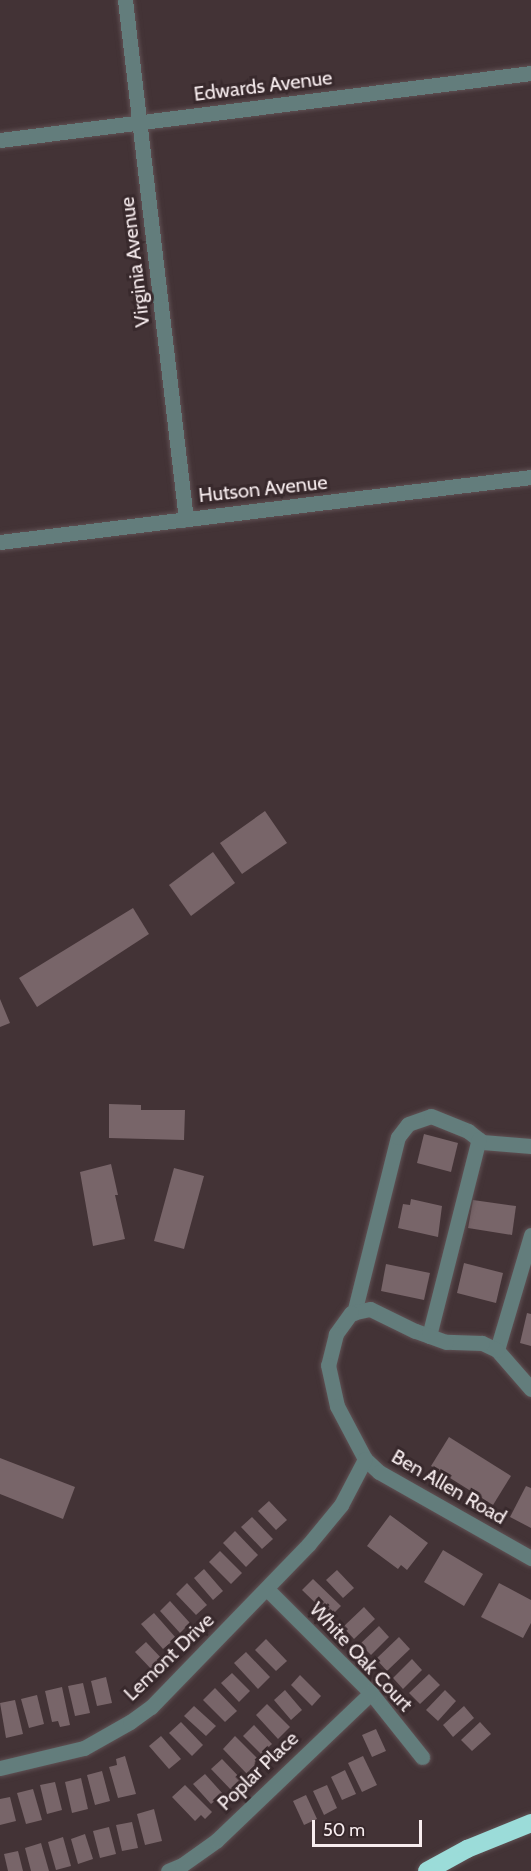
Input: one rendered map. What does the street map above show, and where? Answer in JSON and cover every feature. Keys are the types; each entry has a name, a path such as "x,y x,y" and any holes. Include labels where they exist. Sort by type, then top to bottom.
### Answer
{"highway":[{"path":"427,1871 467,1849 531,1823"}],"street":[{"name":"Virginia Avenue","path":"125,0 186,519"},
{"name":"Edwards Avenue","path":"0,140 531,73"},
{"name":"Hutson Avenue","path":"0,542 531,477"},
{"path":"531,1146 479,1139 468,1131 431,1116 408,1124 398,1137 354,1313 370,1309 446,1342 482,1343 497,1350 531,1389"},
{"path":"429,1336 479,1139"},
{"path":"497,1350 531,1235"},
{"name":"Ben Allen Road","path":"354,1313 336,1334 328,1365 337,1406 365,1459 379,1472 531,1558"},
{"name":"Lemont Drive","path":"0,1768 84,1748 130,1722 151,1707 308,1545 341,1505 365,1459"},
{"name":"White Oak Court","path":"267,1589 371,1693 422,1757"},
{"name":"Poplar Place","path":"168,1871 182,1865 217,1840 371,1693"}],"building":[{"path":"265,811 287,843 242,874 220,843"},
{"path":"213,852 235,883 191,916 169,885"},
{"path":"133,908 149,934 37,1007 19,978"},
{"path":"0,999 10,1023 0,1027"},
{"path":"109,1104 141,1105 141,1110 185,1110 184,1140 109,1138"},
{"path":"424,1134 458,1143 451,1172 417,1163"},
{"path":"111,1164 125,1239 93,1246 80,1172"},
{"path":"174,1168 204,1176 184,1249 154,1241"},
{"path":"411,1199 442,1206 438,1237 398,1228 403,1204 410,1205"},
{"path":"473,1200 516,1206 512,1235 468,1228"},
{"path":"464,1263 503,1273 496,1303 457,1293"},
{"path":"386,1264 430,1273 424,1300 381,1291"},
{"path":"527,1313 531,1314 531,1346 520,1343"},
{"path":"449,1437 511,1476 493,1505 431,1466"},
{"path":"0,1458 75,1487 63,1519 0,1494"},
{"path":"526,1486 531,1488 531,1528 510,1517"},
{"path":"269,1501 287,1520 276,1530 258,1511"},
{"path":"390,1515 428,1543 407,1570 401,1565 398,1569 367,1546"},
{"path":"252,1517 273,1539 262,1549 241,1527"},
{"path":"235,1531 258,1555 246,1567 223,1543"},
{"path":"443,1550 483,1574 464,1606 424,1582"},
{"path":"220,1551 242,1573 231,1584 209,1562"},
{"path":"204,1569 223,1591 213,1600 194,1578"},
{"path":"337,1570 354,1588 343,1598 326,1580"},
{"path":"313,1579 341,1606 330,1617 302,1590"},
{"path":"187,1583 207,1605 196,1615 176,1594"},
{"path":"499,1583 531,1600 531,1623 523,1638 481,1617"},
{"path":"170,1601 190,1623 180,1633 160,1611"},
{"path":"364,1607 375,1619 354,1639 343,1627"},
{"path":"154,1613 176,1638 163,1649 141,1624"},
{"path":"379,1626 389,1637 371,1655 360,1644"},
{"path":"399,1637 410,1649 387,1671 376,1659"},
{"path":"266,1639 287,1661 276,1671 255,1650"},
{"path":"146,1642 164,1661 153,1671 135,1652"},
{"path":"246,1652 270,1677 258,1689 234,1663"},
{"path":"412,1659 422,1670 403,1689 393,1678"},
{"path":"232,1673 250,1691 239,1702 221,1683"},
{"path":"429,1674 440,1685 420,1704 409,1693"},
{"path":"300,1675 321,1696 312,1706 291,1685"},
{"path":"106,1677 112,1703 97,1706 91,1681"},
{"path":"83,1683 90,1713 75,1716 68,1686"},
{"path":"62,1687 70,1725 60,1727 58,1721 52,1722 45,1691"},
{"path":"215,1688 237,1711 225,1722 203,1700"},
{"path":"285,1690 302,1710 291,1720 274,1700"},
{"path":"445,1690 456,1701 438,1721 426,1710"},
{"path":"37,1695 44,1724 29,1728 21,1699"},
{"path":"15,1700 23,1734 6,1738 0,1703"},
{"path":"267,1704 290,1727 278,1739 256,1715"},
{"path":"194,1706 216,1726 206,1736 184,1716"},
{"path":"464,1706 474,1718 453,1737 443,1725"},
{"path":"181,1722 203,1745 192,1756 169,1733"},
{"path":"480,1722 491,1734 472,1751 461,1740"},
{"path":"254,1725 272,1744 261,1754 243,1736"},
{"path":"376,1729 386,1751 372,1757 362,1735"},
{"path":"161,1736 181,1759 169,1769 149,1746"},
{"path":"235,1736 261,1762 248,1775 223,1749"},
{"path":"125,1756 136,1794 118,1798 109,1767 117,1765 116,1759"},
{"path":"363,1756 377,1785 362,1792 348,1763"},
{"path":"222,1759 244,1782 234,1793 211,1769"},
{"path":"345,1770 356,1794 342,1800 331,1777"},
{"path":"102,1771 110,1801 95,1805 87,1775"},
{"path":"205,1774 223,1794 211,1804 193,1784"},
{"path":"81,1778 88,1809 72,1813 65,1782"},
{"path":"55,1782 62,1810 47,1814 40,1785"},
{"path":"185,1785 212,1812 205,1819 201,1815 195,1821 172,1797"},
{"path":"327,1785 337,1808 324,1815 313,1791"},
{"path":"33,1789 42,1820 26,1824 17,1793"},
{"path":"306,1795 317,1819 304,1825 293,1801"},
{"path":"10,1797 16,1821 0,1825 0,1799"},
{"path":"154,1809 162,1841 145,1845 137,1814"},
{"path":"132,1822 138,1848 122,1851 116,1825"},
{"path":"109,1827 116,1854 100,1858 93,1831"},
{"path":"85,1834 93,1859 78,1864 71,1839"},
{"path":"63,1837 71,1866 56,1870 48,1842"},
{"path":"41,1843 49,1871 31,1871 25,1848"},
{"path":"18,1851 23,1871 8,1871 4,1854"}]}
